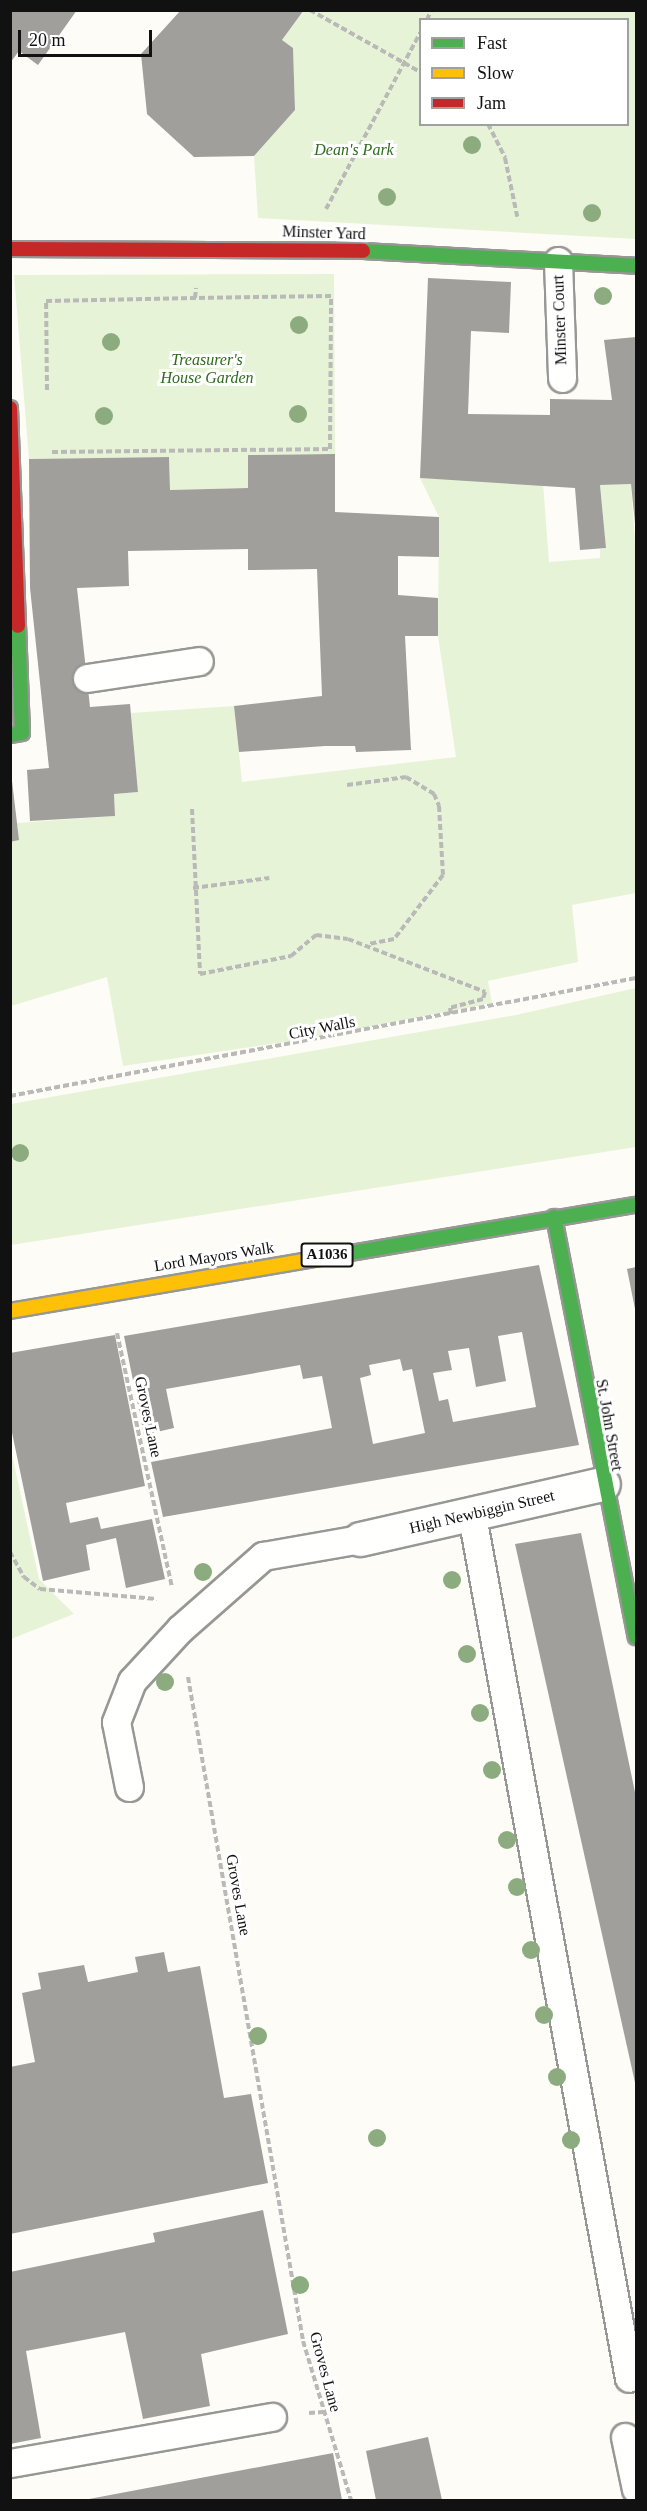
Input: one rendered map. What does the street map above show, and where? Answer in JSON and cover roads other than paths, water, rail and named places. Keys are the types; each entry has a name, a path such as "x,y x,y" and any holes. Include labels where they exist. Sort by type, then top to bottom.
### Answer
{"street":[{"name":"Minster Yard","path":"10,249 304,248 636,266"},
{"path":"10,408 29,687 22,733 10,735"},
{"name":"Lord Mayors Walk","path":"10,1311 109,1291 636,1205"},
{"name":"St. John Street","path":"554,1217 603,1484 636,1638"},
{"name":"High Newbiggin Street","path":"360,1539 472,1516 603,1484"}],"lane":[{"name":"Minster Court","path":"558,261 562,378"},
{"path":"87,678 199,661"},
{"path":"472,1516 628,2378"},
{"path":"129,1787 116,1722 132,1681 178,1618 263,1556 360,1539"},
{"path":"10,2463 272,2417"},
{"path":"625,2437 636,2489"}],"park label":[{"name":"Dean's Park","path":"354,150"},
{"name":"Treasurer's House Garden","path":"207,369"}]}
